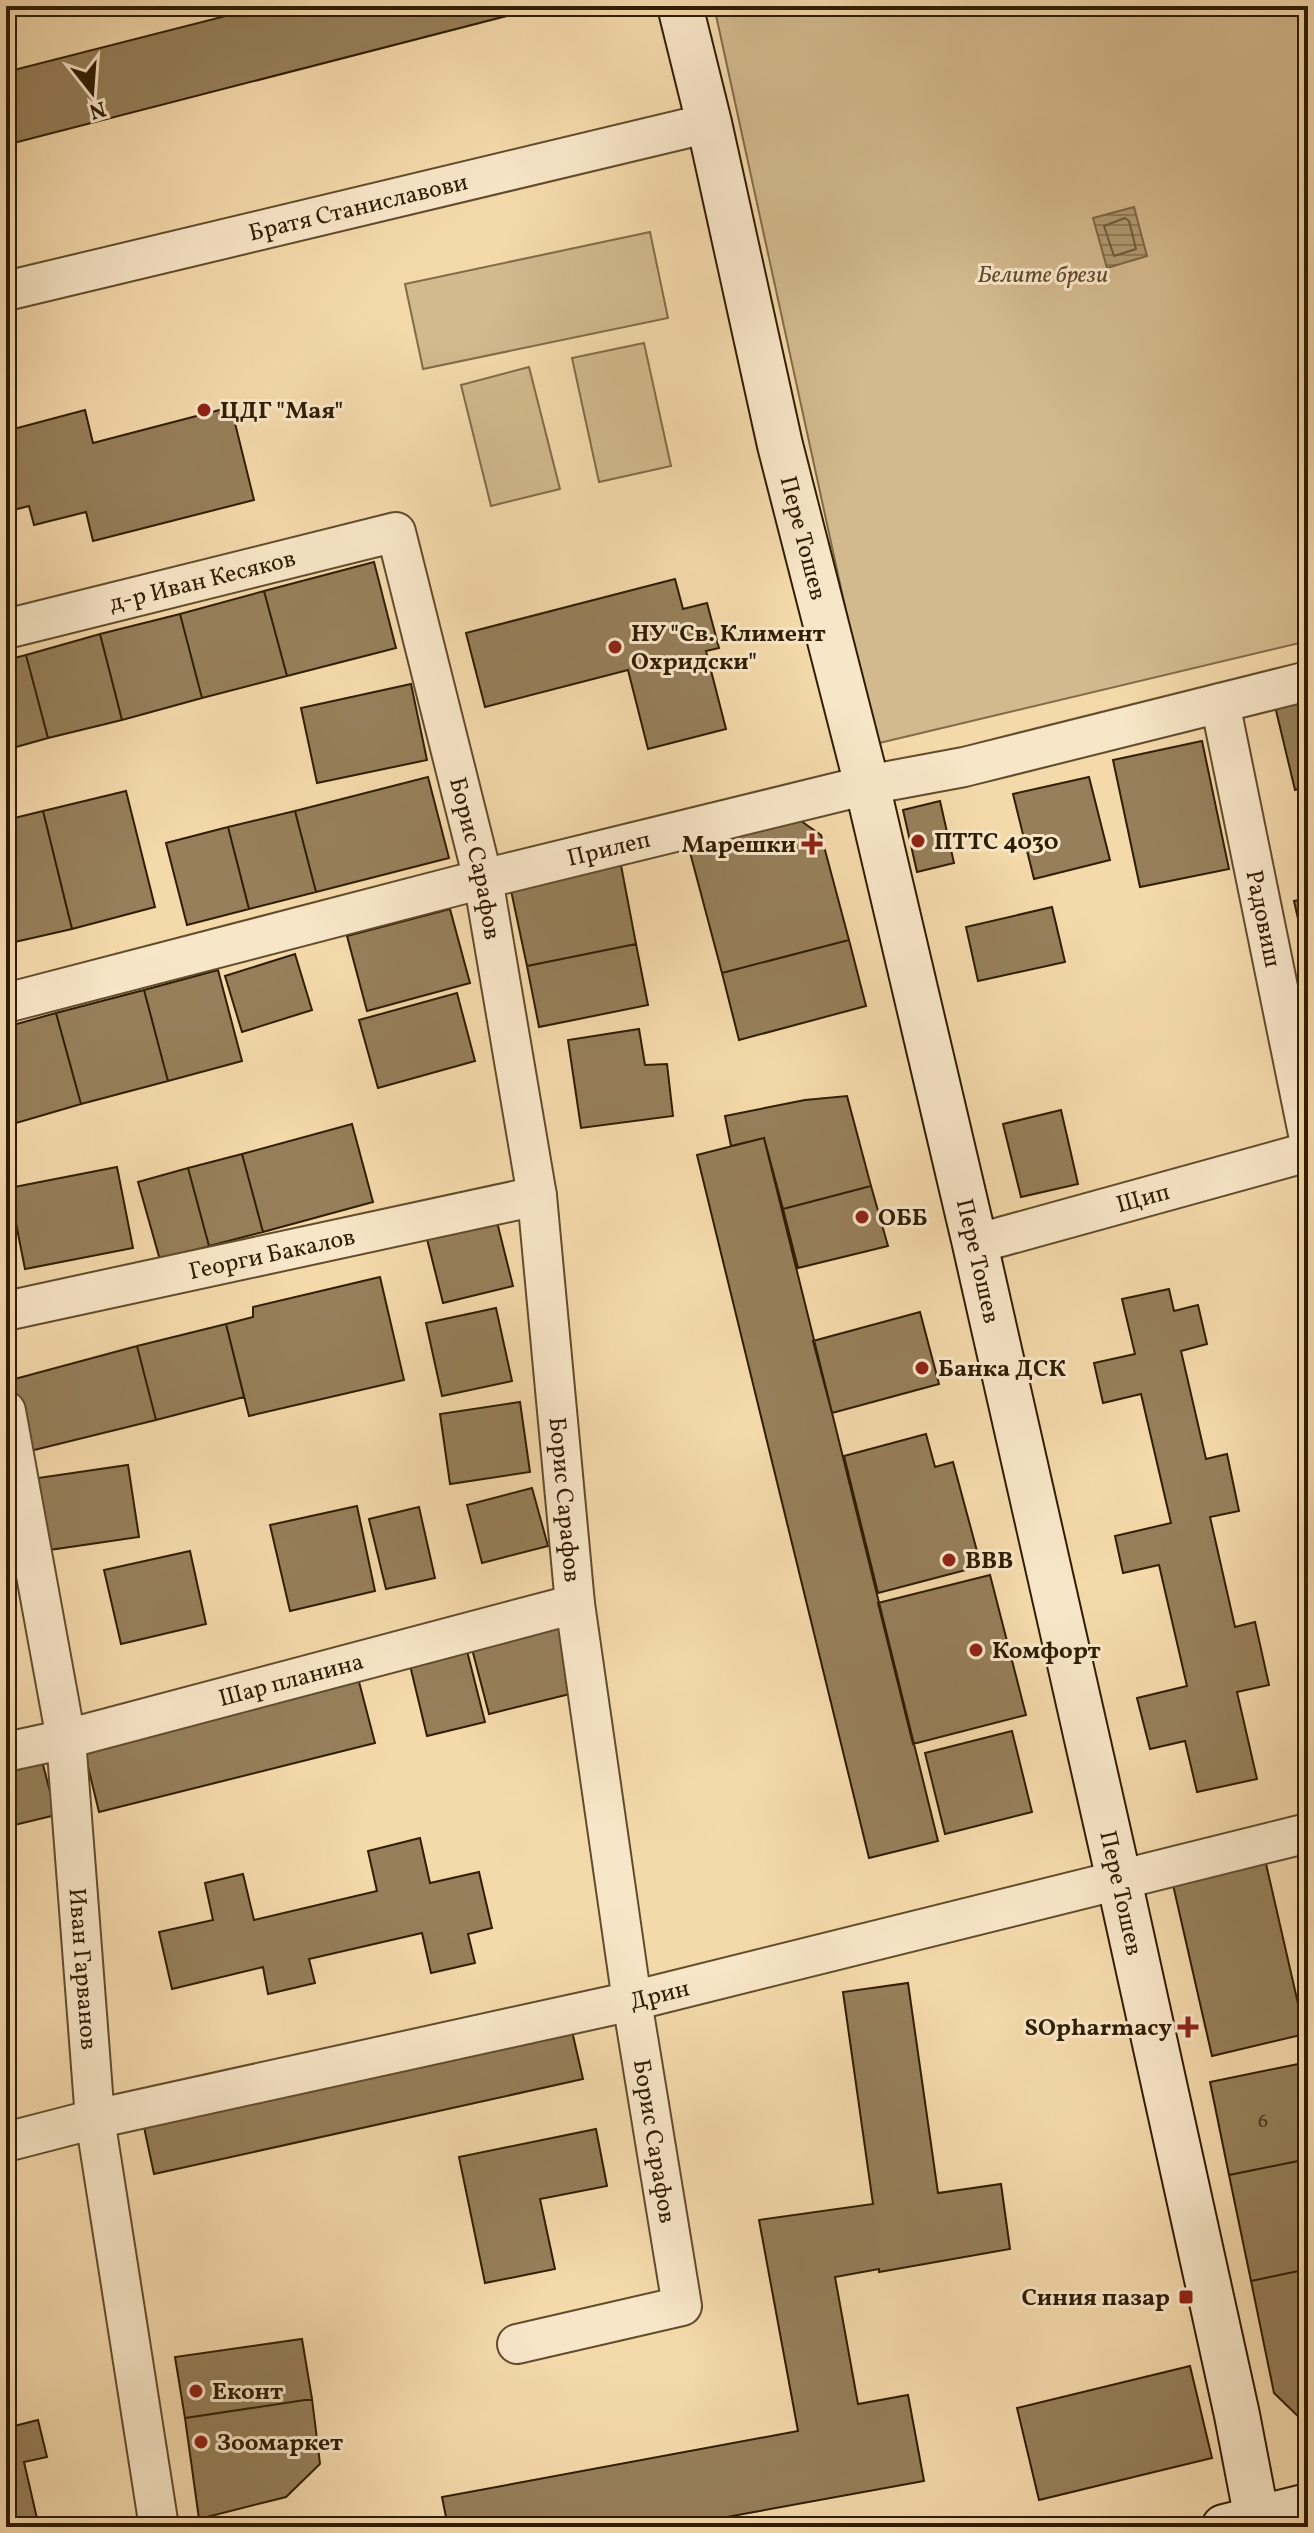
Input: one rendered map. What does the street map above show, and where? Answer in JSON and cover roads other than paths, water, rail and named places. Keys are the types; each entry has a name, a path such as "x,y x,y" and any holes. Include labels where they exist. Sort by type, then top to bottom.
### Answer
{"street":[{"name":"Пере Тошев","path":"680,6 780,445 867,785 975,1244 1119,1880 1237,2415 1244,2524"},
{"name":"Братя Станиславови","path":"6,291 709,123"},
{"name":"д-р Иван Кесяков","path":"6,629 396,532"},
{"name":"Борис Сарафов","path":"396,532 483,879 537,1196 575,1604 632,2001 682,2306 517,2344"},
{"name":"Прилеп","path":"6,1003 483,879 867,785 964,767 1308,681"},
{"name":"Радовиш","path":"1220,703 1308,1134"},
{"name":"Щип","path":"975,1244 1308,1152"},
{"name":"Георги Бакалов","path":"6,1311 537,1196"},
{"name":"Иван Гарванов","path":"6,1411 66,1739 95,2119 159,2527"},
{"name":"Шар планина","path":"6,1752 66,1739 575,1604"},
{"name":"Дрин","path":"6,2142 95,2119 632,2001 1308,1833"},
{"path":"1244,2524 1308,2506"}],"water":[{"path":"1134,207 1147,256 1107,268 1093,218"}],"place":[{"name":"ЦДГ \"Мая\"","path":"204,410"},
{"name":"НУ \"Св. Климент Охридски\"","path":"615,647"},
{"name":"ПТТС 4030","path":"918,841"},
{"name":"Марешки","path":"812,844"},
{"name":"ОББ","path":"862,1217"},
{"name":"Банка ДСК","path":"922,1368"},
{"name":"BBB","path":"949,1560"},
{"name":"Комфорт","path":"976,1650"},
{"name":"SOpharmacy","path":"1188,2027"},
{"name":"Синия пазар","path":"1186,2297"},
{"name":"Еконт","path":"196,2391"},
{"name":"Зоомаркет","path":"201,2442"}],"park label":[{"name":"Белите брези","path":"1043,274"}]}
